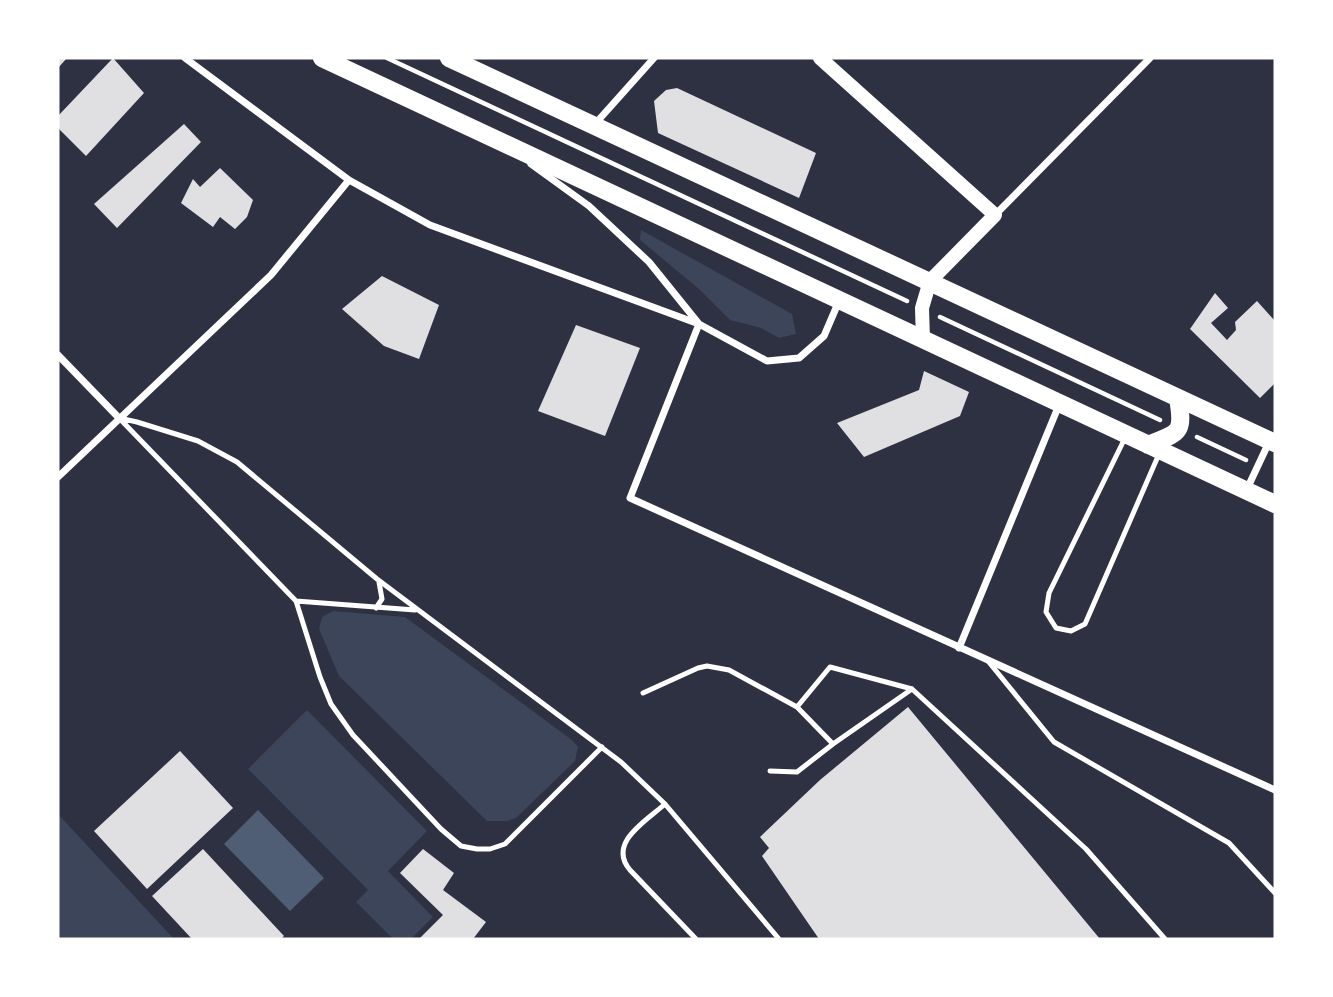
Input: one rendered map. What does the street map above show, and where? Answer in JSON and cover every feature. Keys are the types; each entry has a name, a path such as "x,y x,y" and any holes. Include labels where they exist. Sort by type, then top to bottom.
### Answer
{"main road":[{"path":"322,58 1275,504"},
{"path":"449,58 1178,398 1273,439"},
{"path":"820,58 995,215 930,282 922,308 923,340"},
{"path":"1154,448 1174,434 1182,423 1178,398"}],"street":[{"path":"186,58 349,180 430,225 699,324 767,360 799,358 824,336 839,301"},
{"path":"594,124 654,58"},
{"path":"995,215 1150,58"},
{"path":"499,141 589,206 649,262 699,324"},
{"path":"58,477 271,275 349,180"},
{"path":"699,324 630,498 1275,790"},
{"path":"58,355 119,418"},
{"path":"960,648 1060,404"},
{"path":"1246,491 1273,439"}],"lane":[{"path":"119,418 172,432 224,453 258,478 377,579 602,747 665,804 779,939"},
{"path":"119,418 296,601 331,704 353,735 441,829 461,846 490,849 505,844 602,747"},
{"path":"1127,435 1049,593 1046,612 1056,628 1071,631 1085,624 1154,448"},
{"path":"376,608 382,599 377,579"},
{"path":"296,601 417,610"},
{"path":"988,660 1055,742 1229,843 1275,893"},
{"path":"643,693 698,668 707,666 729,670 797,707 833,744"},
{"path":"797,707 830,667 912,689 1086,849 1165,939"},
{"path":"770,771 797,772 912,689"},
{"path":"665,804 630,835 621,846 621,855 629,870 696,939"}],"path":[{"path":"387,58 1258,465"}],"shaded area":[{"path":"641,230 792,314 796,334 779,338 761,328 730,320 699,289 640,240"},
{"path":"333,611 405,617 572,740 578,747 575,761 516,818 487,821 339,676 319,629 322,617"},
{"path":"307,710 427,831 388,871 433,917 411,939 393,939 356,902 368,890 248,769"},
{"path":"258,810 324,878 290,911 224,844"},
{"path":"58,814 174,939 58,939"}],"building":[{"path":"58,58 67,58 58,68"},
{"path":"113,58 144,93 86,156 58,128 58,116"},
{"path":"677,88 816,153 799,198 658,133 654,101 666,90"},
{"path":"184,124 201,142 117,228 94,204"},
{"path":"220,168 253,200 247,217 235,229 220,217 213,227 181,203 193,179 200,187"},
{"path":"382,276 439,305 419,359 384,346 342,309"},
{"path":"1215,293 1228,308 1211,323 1227,340 1236,330 1235,322 1257,301 1275,321 1275,383 1260,398 1190,329"},
{"path":"576,325 640,348 605,436 538,411"},
{"path":"924,371 969,392 960,416 864,457 837,423 919,390"},
{"path":"908,707 1100,939 819,939 762,856 769,848 760,837 820,780"},
{"path":"180,751 233,808 147,889 94,831"},
{"path":"203,849 284,936 281,939 192,939 152,896"},
{"path":"423,849 454,873 443,890 486,922 473,939 419,939 443,915 400,873"}]}
